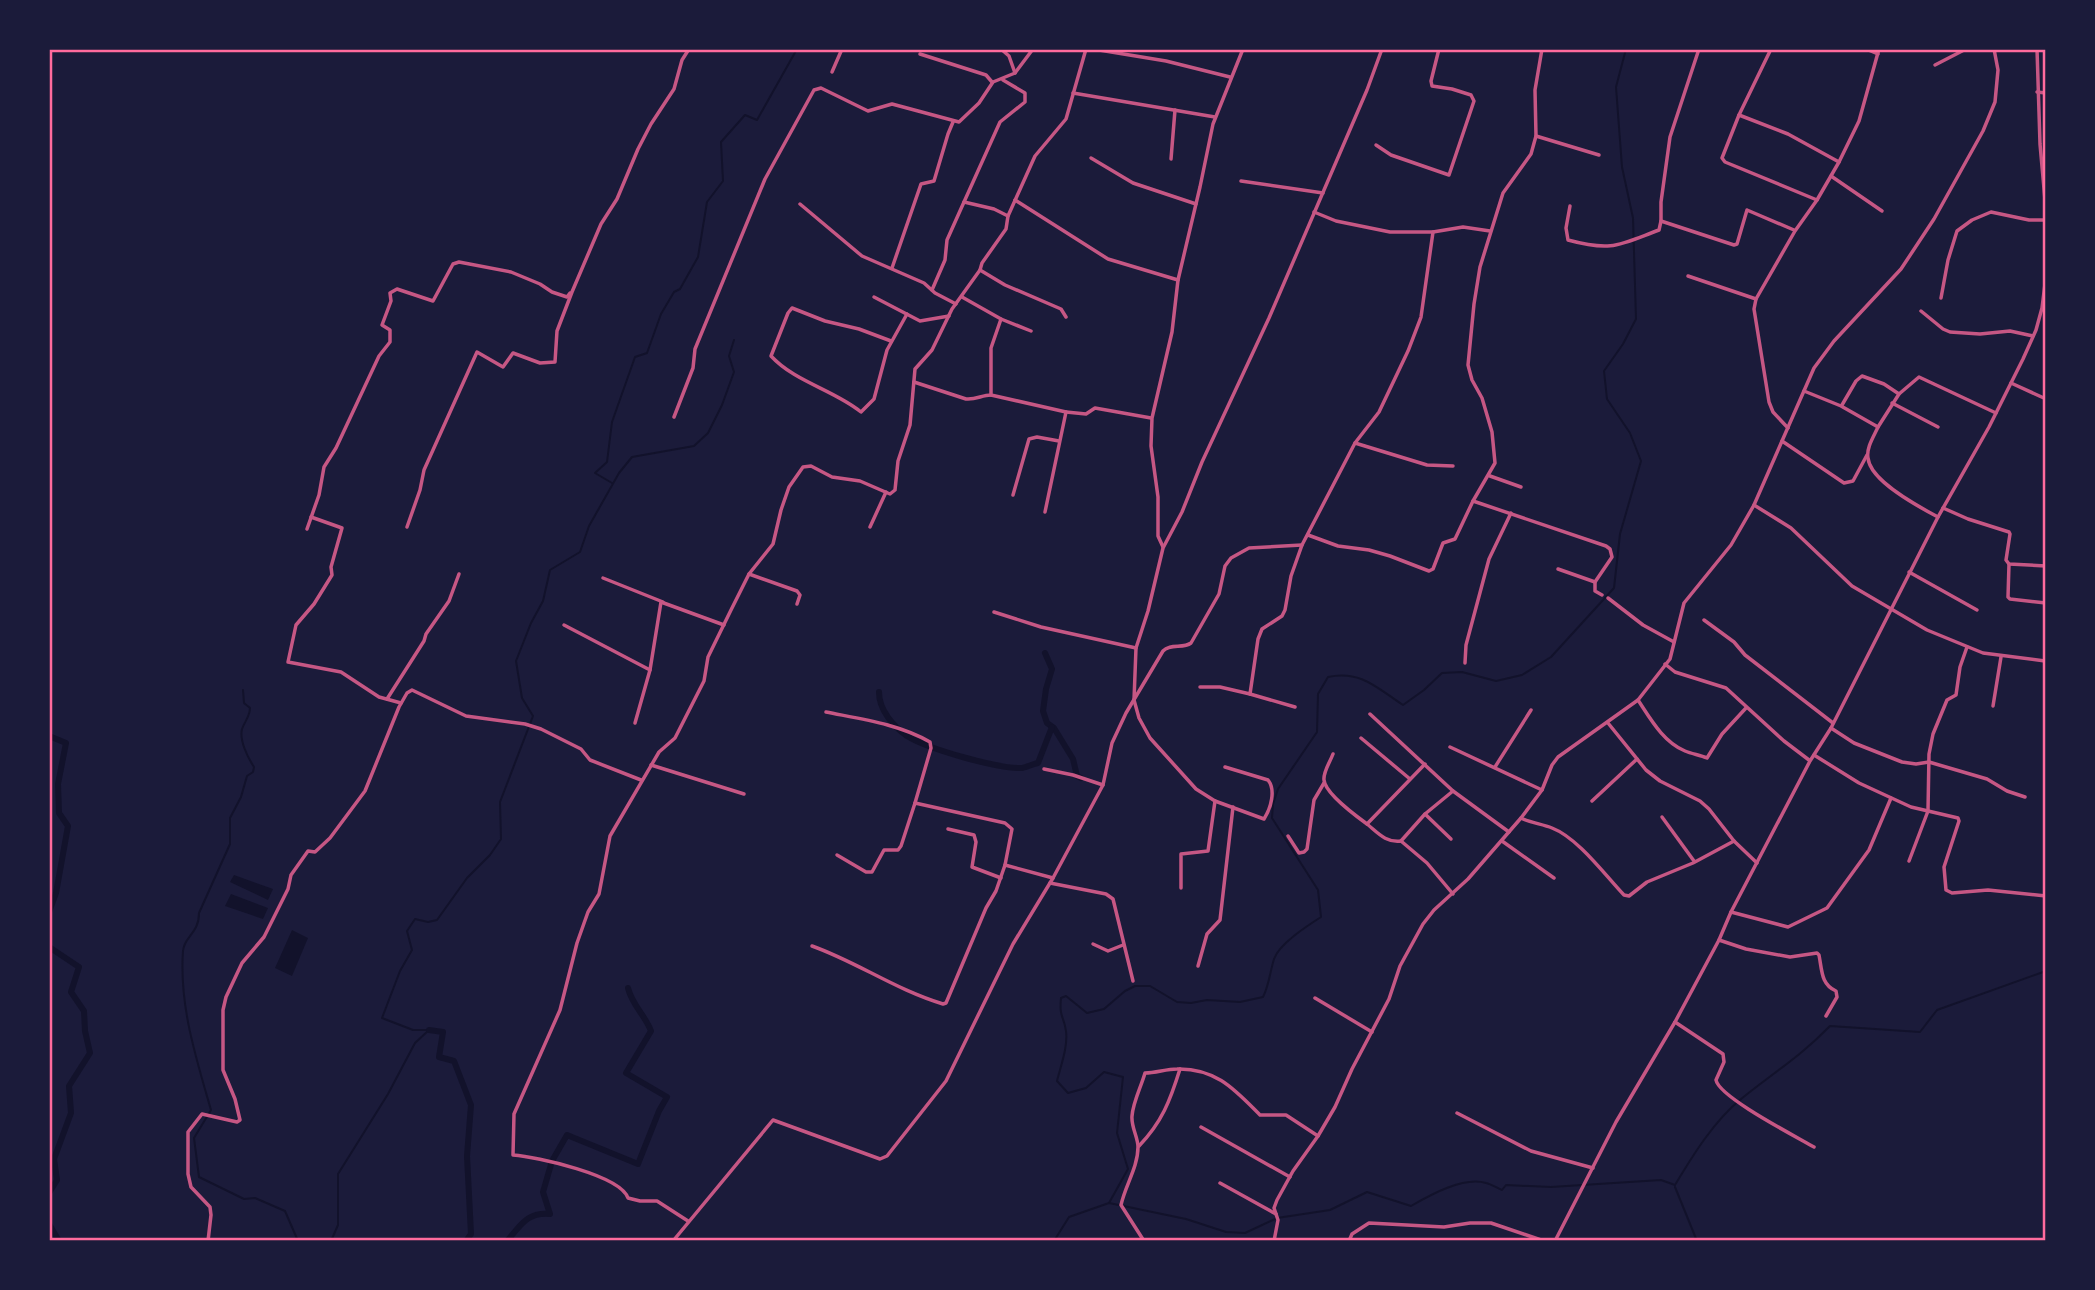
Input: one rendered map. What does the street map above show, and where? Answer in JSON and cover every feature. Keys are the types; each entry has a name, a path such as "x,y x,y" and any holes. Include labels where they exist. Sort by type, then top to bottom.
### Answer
{"street":[{"path":"407,527 425,470 477,352 503,367 513,354 540,363 555,362 557,331 601,224 617,199 642,141 674,89 682,60 690,49"},
{"path":"832,72 842,49"},
{"path":"1001,49 1009,56 1015,73"},
{"path":"674,417 693,368 695,349 765,178 814,90 821,88 868,111 892,104 953,122 964,119 993,82 1015,73 1033,49"},
{"path":"688,1221 657,1201 640,1202 628,1198 625,1191 615,1184 552,1161 513,1155 514,1114 560,1010 577,943 588,912 599,894 610,836 659,752 675,738 680,729 704,681 708,657 749,574 773,544 789,488 803,467 811,466 832,477 860,481 890,494 895,490 898,461 910,425 915,369 932,350 956,304 1006,229 1008,216 1035,156 1066,119 1086,49"},
{"path":"1093,49 1166,61 1230,77"},
{"path":"1163,548 1158,536 1158,497 1151,446 1152,418 1172,332 1178,279 1215,117 1243,49"},
{"path":"1225,767 1268,780 1273,790 1264,818 1215,801 1196,789 1150,738 1139,718 1134,700 1136,648 1163,548 1182,512 1323,194 1382,49"},
{"path":"1376,145 1391,155 1449,175 1474,102 1471,95 1432,86 1439,49"},
{"path":"1308,535 1338,546 1390,556 1429,572 1433,569 1443,543 1455,539 1473,501 1490,476 1495,463 1492,432 1468,365 1474,304 1480,267 1503,193 1531,154 1536,136 1535,90 1542,49"},
{"path":"1570,206 1566,229 1568,240 1589,246 1622,246 1659,230 1670,137 1699,49"},
{"path":"1771,49 1723,154 1725,162 1817,200"},
{"path":"1788,428 1773,412 1769,402 1754,309 1756,299 1795,231 1831,176 1859,121 1879,51 1866,49"},
{"path":"1935,65 1966,49"},
{"path":"1274,1241 1278,1220 1275,1204 1335,1107 1389,999 1400,965 1423,925 1521,818 1542,790 1558,757 1637,700 1670,659 1684,603 1731,545 1754,505 1814,369 1834,341 1901,269 1934,219 1983,131 1995,102 1998,70 1994,49"},
{"path":"2036,49 2046,211"},
{"path":"920,54 975,71 993,82"},
{"path":"932,290 944,260 947,240 1000,122 1025,102 1025,93 1003,80"},
{"path":"2037,92 2046,93"},
{"path":"1073,93 1215,117"},
{"path":"1171,159 1175,110"},
{"path":"1739,115 1788,134 1839,162"},
{"path":"892,268 921,184 934,181 953,122"},
{"path":"1536,136 1599,155"},
{"path":"1091,158 1133,183 1196,204"},
{"path":"1831,176 1882,211"},
{"path":"1241,181 1323,194"},
{"path":"1015,200 1108,260 1178,279"},
{"path":"964,202 994,209 1008,216"},
{"path":"800,204 862,256 924,283 956,304"},
{"path":"1661,221 1734,245 1737,244 1747,210 1795,231"},
{"path":"1314,212 1336,222 1390,232 1433,232 1464,227 1490,231"},
{"path":"1941,298 1957,231 1972,220 1991,212 2029,220 2046,220"},
{"path":"1250,694 1258,639 1262,629 1285,610 1291,576 1302,545 1355,443 1379,412 1413,339 1421,317 1433,232"},
{"path":"307,529 319,495 324,467 336,448 379,356 390,342 390,330 382,325 391,301 390,293 397,289 433,301 453,264 459,262 511,272 567,297 572,292"},
{"path":"980,270 1004,285 1061,309 1066,317"},
{"path":"1688,276 1756,299"},
{"path":"1555,1241 1616,1122 1719,940 1731,912 1810,761 1832,725 1909,572 1996,413 2043,312 2046,276"},
{"path":"874,297 920,321 949,316"},
{"path":"962,297 1001,319 1031,331"},
{"path":"891,341 859,329 825,321 793,307 788,313 771,356 794,373 846,399 861,412 874,399 891,341 907,314"},
{"path":"1921,311 1950,332 1980,334 2010,331 2034,336"},
{"path":"991,395 991,348 1001,319"},
{"path":"1842,406 1856,381 1862,376 1884,384 1899,394"},
{"path":"1782,441 1844,483 1853,481 1892,403 1919,377 1996,413"},
{"path":"914,382 967,399 974,400 982,395 991,395 1066,412 1086,414 1095,408 1152,418"},
{"path":"2011,383 2046,399"},
{"path":"1804,391 1842,406 1878,427"},
{"path":"1892,403 1938,427"},
{"path":"1045,512 1066,412"},
{"path":"1013,495 1029,439 1037,437 1059,441"},
{"path":"1355,443 1427,465 1453,466"},
{"path":"1867,455 1874,472 1898,493 1938,517"},
{"path":"1490,476 1521,487"},
{"path":"870,527 886,492"},
{"path":"1473,501 1596,542 1610,550 1612,557 1595,582 1595,592 1602,594"},
{"path":"1754,505 1791,528 1852,586 1890,609 1927,630 1966,647 2001,657 2045,661 2046,676"},
{"path":"1943,508 2008,531 2010,534 2006,560 2010,564 2046,566"},
{"path":"1465,663 1465,645 1489,559 1511,513"},
{"path":"311,517 342,528 331,567 332,575 314,604 296,625 288,662 346,674 366,690 401,703"},
{"path":"673,1241 773,1120 880,1159 887,1156 946,1081 1013,944 1053,878 1103,785 1112,743 1165,648 1187,646 1191,643 1219,594 1225,566 1231,558 1249,548 1302,545"},
{"path":"2010,564 2010,600 2046,603"},
{"path":"1558,569 1595,582"},
{"path":"1909,572 1977,610"},
{"path":"387,699 449,601 459,573"},
{"path":"749,574 797,591 800,595 797,604"},
{"path":"603,578 724,625"},
{"path":"1608,598 1643,625 1674,642"},
{"path":"635,723 650,670 660,604 663,602"},
{"path":"994,612 1041,627 1136,648"},
{"path":"1704,620 1854,743 1902,762 1929,762 1987,779 2007,791 2025,797"},
{"path":"564,625 650,670"},
{"path":"1909,861 1928,811 1929,754 1947,700 1956,695 1966,647"},
{"path":"1993,706 2001,657"},
{"path":"1665,664 1675,672 1726,688 1810,761"},
{"path":"1200,687 1220,687 1295,707"},
{"path":"208,1241 210,1207 191,1187 188,1174 188,1132 202,1114 237,1122 240,1120 223,1069 223,1010 226,997 242,963 264,937 288,889 291,875 304,854 308,851 315,852 330,838 365,791 407,693 412,690 466,716 525,724 581,749 590,760 641,780"},
{"path":"1637,700 1667,739 1684,751 1707,758 1715,742 1746,708"},
{"path":"1495,767 1531,710"},
{"path":"826,712 874,721 915,734 930,742 931,748 898,850 884,850 872,872 866,872 837,855"},
{"path":"1370,714 1453,791 1509,832"},
{"path":"1608,723 1637,759 1660,781 1709,809 1734,841 1757,863"},
{"path":"1361,738 1410,779"},
{"path":"1450,747 1542,790"},
{"path":"1287,836 1298,853 1307,849 1314,800 1324,783 1324,776 1334,754"},
{"path":"1814,755 1891,799 1910,807 1955,816 1959,821 1944,867 1946,890 1952,893 1988,890 2046,896"},
{"path":"1592,801 1637,759"},
{"path":"1367,824 1425,764"},
{"path":"651,765 744,794"},
{"path":"1044,769 1103,785"},
{"path":"1324,783 1367,824 1392,842 1401,841 1425,814 1453,791"},
{"path":"1731,912 1787,927 1827,908 1870,850 1891,799"},
{"path":"1181,888 1181,854 1208,851 1215,801"},
{"path":"812,946 829,951 906,991 946,1003 1001,878 1012,829 1009,825 915,803"},
{"path":"1198,966 1207,934 1220,920 1233,807"},
{"path":"1425,814 1451,839"},
{"path":"1662,817 1694,862"},
{"path":"1521,818 1533,824 1553,828 1572,840 1624,895 1633,894 1647,882 1734,841"},
{"path":"948,829 974,835 976,842 972,867 1001,878"},
{"path":"1401,841 1427,863 1453,894"},
{"path":"1502,841 1554,878"},
{"path":"1005,865 1053,878"},
{"path":"1050,883 1110,895 1133,981"},
{"path":"1719,940 1790,957 1817,953 1824,981 1829,989 1836,991 1837,997 1826,1016"},
{"path":"1093,944 1108,951 1124,946"},
{"path":"1315,998 1372,1031"},
{"path":"1675,1021 1723,1054 1724,1062 1716,1083 1741,1105 1814,1147"},
{"path":"1139,1146 1134,1134 1132,1116 1145,1073 1180,1069 1215,1076 1229,1085 1260,1115 1286,1115 1318,1136"},
{"path":"1143,1241 1121,1205 1139,1146 1157,1127 1180,1069"},
{"path":"1457,1113 1531,1152 1593,1168"},
{"path":"1201,1127 1290,1177"},
{"path":"1220,1183 1276,1214"},
{"path":"1349,1241 1352,1234 1369,1223 1444,1227 1491,1223 1544,1241"}],"shaded area":[{"path":"234,875 273,889 268,900 230,882"},
{"path":"231,894 268,908 263,919 225,906"},
{"path":"292,930 308,938 292,976 275,968"}],"waterway":[{"path":"612,483 595,473 607,462 612,422 635,357 647,353 661,314 674,292 680,289 698,257 707,202 723,181 721,142 745,115 757,120 797,49"},
{"path":"1109,1203 1128,1169 1117,1133 1123,1077 1104,1072 1086,1088 1068,1093 1057,1081 1066,1037 1061,998 1066,996 1087,1013 1104,1009 1135,986 1150,986 1177,1002 1240,1002 1263,997 1274,959 1281,947 1321,917 1318,890 1272,818 1278,789 1317,732 1318,694 1328,677 1340,675 1359,678 1403,705 1442,673 1462,672 1496,681 1522,675 1551,657 1614,588 1620,534 1641,461 1630,433 1607,399 1604,371 1636,319 1633,218 1622,167 1616,87 1626,49"},
{"path":"331,1241 338,1225 338,1174 388,1094 415,1043 429,1030 413,1030 382,1018 400,971 412,950 407,931 415,919 428,922 437,920 467,878 490,855 501,839 500,802 533,716 522,698 516,661 543,601 550,570 580,552 589,526 619,473 632,457 694,446 708,433 734,372 729,356 734,340"},
{"path":"1045,653 1052,669 1043,711 1047,723 1054,728 1073,759 1077,776 1081,778"},
{"path":"243,690 244,703 250,708 242,729 242,738 254,767 253,772 247,776 241,797 230,818 230,844 199,913 197,926 183,951 186,1011 211,1110 194,1138 199,1177 244,1199 255,1198 285,1211 298,1241"},
{"path":"879,692 881,705 888,717 907,736 946,752 981,762 1022,768 1038,763 1052,727"},
{"path":"49,736 66,743 58,784 59,813 68,826 56,893 49,912"},
{"path":"49,944 49,947 79,967 71,992 84,1011 90,1053 69,1086 71,1113 54,1159 57,1180 49,1193"},
{"path":"1054,1241 1069,1217 1109,1203 1186,1219 1226,1232 1245,1233 1277,1218 1330,1210 1367,1192 1411,1206 1447,1188 1468,1182 1486,1183 1502,1190 1506,1185 1551,1187 1661,1180 1675,1185 1705,1139 1731,1108 1830,1026 1920,1032 1937,1010 2046,971"},
{"path":"507,1241 530,1217 550,1214 543,1192 552,1161 567,1135 638,1164 667,1097 626,1073 651,1031 632,1000 628,988"},
{"path":"429,1030 443,1032 439,1057 454,1061 471,1105 467,1156 471,1234 466,1241"},
{"path":"1675,1187 1697,1241"},
{"path":"49,1224 59,1241"}]}
